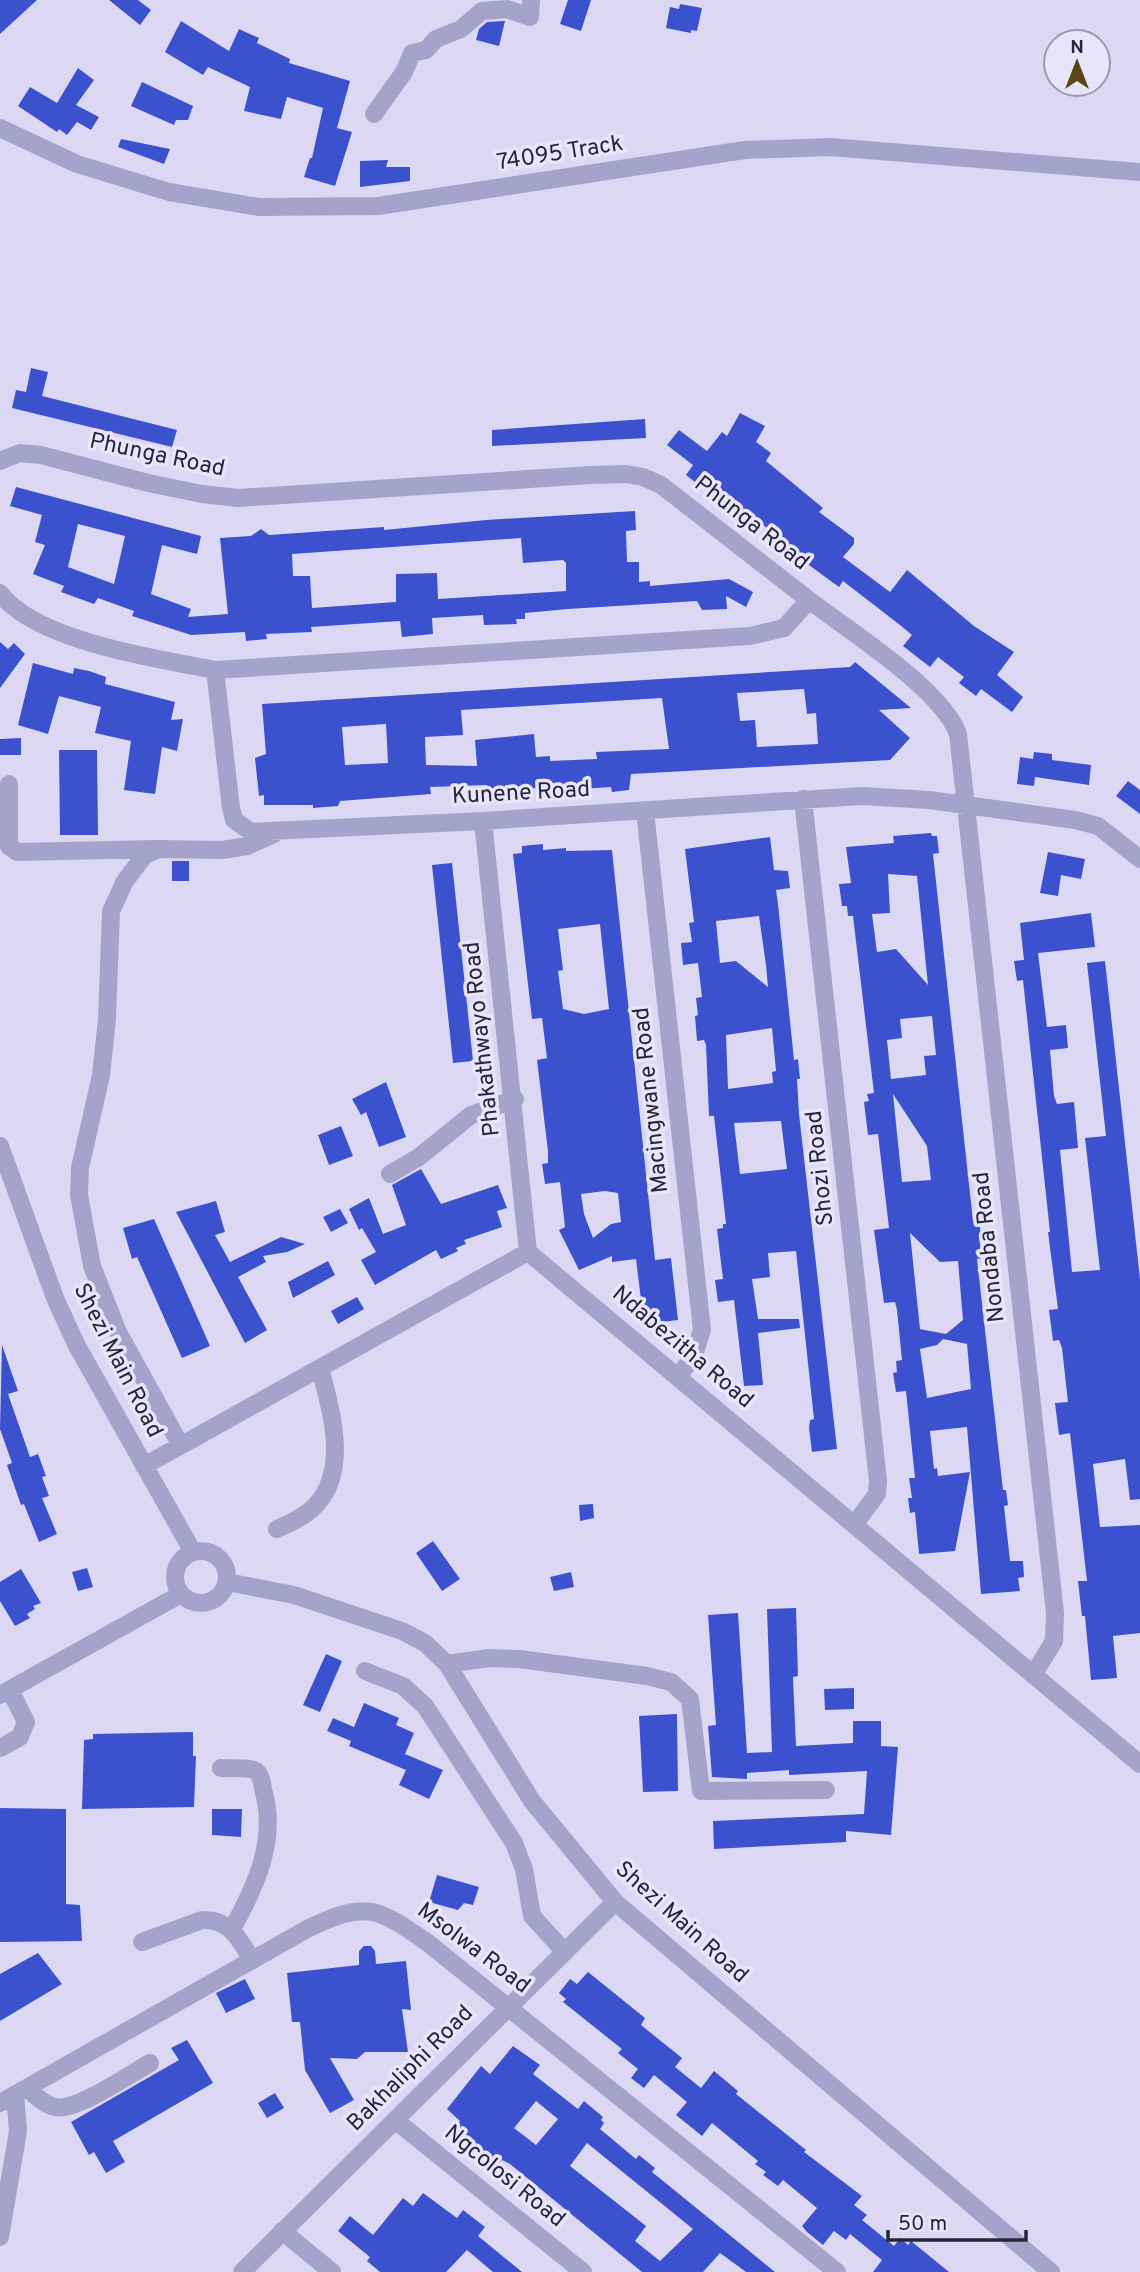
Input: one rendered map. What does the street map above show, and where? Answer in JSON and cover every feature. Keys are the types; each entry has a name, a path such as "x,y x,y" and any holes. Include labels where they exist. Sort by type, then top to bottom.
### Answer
{"street":[{"path":"374,114 404,72 412,52 426,50 436,39 461,29 482,11 507,9 530,17 531,0"},
{"name":"74095 Track","path":"0,128 77,164 170,192 259,207 378,206 757,149 830,147 1140,172"},
{"name":"Phunga Road","path":"0,461 20,453 41,455 148,483 238,498 590,475 643,477 661,485 809,600 783,628 765,634 215,670 146,657 82,640 31,620 0,593"},
{"path":"809,600 934,696 952,717 958,734 965,807"},
{"name":"Kunene Road","path":"215,670 234,820 251,832 278,833 803,799 890,796 1087,823 1098,827 1140,859"},
{"path":"9,784 9,846 17,852 223,850 247,846 278,833"},
{"name":"Shozi Road","path":"803,799 878,1481 877,1494 854,1525"},
{"name":"Nondaba Road","path":"965,807 1055,1613 1054,1642 1033,1675"},
{"name":"Macingwane Road","path":"645,811 702,1330 694,1355 678,1377"},
{"name":"Phakathwayo Road","path":"483,821 515,1099 528,1252"},
{"path":"159,849 145,855 135,865 111,911 104,1047 80,1168 79,1195 92,1266 118,1332 180,1444"},
{"path":"390,1174 419,1157 471,1115 515,1099"},
{"name":"Shezi Main Road","path":"0,1146 71,1333 193,1552"},
{"path":"144,1466 528,1252"},
{"name":"Ndabezitha Road","path":"528,1252 1140,1764"},
{"path":"277,1529 313,1509 328,1487 333,1472 335,1450 320,1368"},
{"path":"202,1551 219,1557 228,1573 228,1582 219,1596 212,1601 195,1602 181,1594 176,1586 176,1570 186,1556 193,1552 202,1551"},
{"name":"Shezi Main Road","path":"228,1582 294,1595 402,1631 425,1643 447,1664 532,1801 615,1902 1051,2272"},
{"path":"0,1748 20,1737 26,1722 5,1692 181,1594"},
{"path":"447,1664 489,1658 519,1659 648,1676 671,1682 690,1699 701,1791 826,1790"},
{"path":"365,1671 403,1686 425,1706 514,1843 524,1870 532,1916 541,1929 564,1951"},
{"path":"221,1768 254,1770 260,1775 266,1798 265,1855 248,1901 232,1929"},
{"name":"Bakhaliphi Road","path":"242,2272 615,1902"},
{"name":"Msolwa Road","path":"14,2095 252,1960 339,1914 365,1910 400,1923 508,2006 837,2272"},
{"path":"142,1942 202,1920 222,1923 232,1929 252,1960"},
{"path":"0,2237 18,2131 14,2095 51,2106 71,2106 150,2063"},
{"name":"Ngcolosi Road","path":"395,2120 583,2272"},
{"path":"282,2231 332,2272"}],"building":[{"path":"0,0 37,0 0,34"},
{"path":"109,0 138,0 151,10 140,25"},
{"path":"568,0 591,0 581,31 560,24"},
{"path":"680,4 702,8 697,31 691,30 691,33 666,28 670,7 679,9"},
{"path":"181,21 229,51 239,29 259,38 257,43 290,59 289,63 350,81 337,128 352,132 335,186 304,177 312,158 323,108 287,97 281,119 244,111 250,87 208,67 203,75 165,52"},
{"path":"505,21 499,46 476,40 479,29 487,22"},
{"path":"78,68 94,80 76,105 99,117 91,130 77,122 67,135 59,129 57,132 18,106 30,87 57,103"},
{"path":"142,82 193,106 188,120 176,120 174,125 131,106"},
{"path":"121,139 170,149 164,164 118,147"},
{"path":"388,160 386,167 410,167 410,181 360,187 360,161"},
{"path":"31,368 48,372 42,396 177,430 172,447 12,408 16,390 26,392"},
{"path":"740,413 765,426 756,442 771,453 766,461 823,508 819,512 854,538 854,544 843,557 890,592 907,570 974,626 1014,652 997,675 1023,697 1012,712 981,689 976,696 959,683 964,677 938,657 930,667 903,646 912,635 900,625 843,581 839,587 780,544 775,545 774,533 751,516 743,520 686,475 693,465 667,445 679,430 707,451 722,432 727,436"},
{"path":"645,419 646,438 492,446 492,430"},
{"path":"16,487 201,536 197,554 162,545 151,594 191,609 188,617 228,614 220,538 251,536 261,529 269,535 384,527 384,530 486,520 635,511 636,530 626,531 627,562 639,562 639,582 650,581 650,586 729,579 753,592 746,607 726,596 727,609 702,610 697,601 525,613 525,619 516,619 517,624 484,625 483,615 432,618 433,634 402,637 400,621 311,627 312,632 266,634 267,639 246,641 245,632 191,635 132,616 134,611 98,598 94,604 61,592 64,586 33,574 45,545 35,542 42,515 10,506","holes":["78,524 125,536 114,584 68,567","521,538 523,563 563,560 566,563 566,591 438,599 437,573 396,574 396,602 312,608 310,576 293,576 292,554"]},
{"path":"0,642 8,649 14,643 25,654 0,688"},
{"path":"855,662 911,708 879,710 910,738 890,760 631,774 629,790 612,792 611,787 536,792 536,788 488,793 487,785 430,787 431,794 340,801 338,806 313,808 313,805 264,805 264,795 259,796 255,758 266,754 262,704 850,667","holes":["804,689 807,714 816,713 818,744 757,747 755,720 740,721 737,693","662,698 669,749 596,752 597,759 550,761 550,756 536,757 534,734 475,740 477,766 426,765 425,737 463,735 461,710","386,724 388,763 345,765 342,727"]},
{"path":"33,663 73,674 74,668 89,671 106,677 105,684 175,702 171,720 183,719 177,751 162,747 155,794 124,790 131,741 95,733 101,707 59,696 48,734 18,725"},
{"path":"21,738 21,755 0,755 0,739"},
{"path":"59,750 97,750 98,835 60,835"},
{"path":"1034,752 1052,754 1052,760 1091,765 1089,785 1035,777 1034,786 1017,784 1020,757 1033,759"},
{"path":"1128,781 1140,790 1140,814 1116,796"},
{"path":"931,833 932,836 937,836 939,853 933,854 973,1221 979,1221 981,1237 982,1258 977,1259 1003,1490 1006,1490 1008,1505 1004,1506 1010,1561 1023,1561 1024,1577 1018,1578 1020,1591 981,1594 967,1427 930,1431 934,1469 937,1468 938,1476 970,1472 955,1551 919,1554 915,1512 910,1513 908,1498 912,1498 909,1478 915,1478 906,1391 896,1392 893,1373 897,1372 896,1361 902,1360 897,1310 895,1302 884,1303 874,1230 889,1228 878,1134 868,1135 864,1102 869,1101 867,1094 874,1093 853,916 848,916 847,906 842,906 839,884 851,883 846,847 894,843 893,836","holes":["888,874 917,876 928,985 896,949 877,952 872,914 890,913","932,1016 936,1055 924,1056 926,1075 891,1079 887,1040 902,1038 900,1019","893,1094 927,1146 931,1180 902,1182","910,1233 940,1262 958,1261 963,1320 946,1334 920,1329","943,1339 967,1344 971,1389 927,1398 920,1349 937,1345"]},
{"path":"770,837 774,870 788,871 790,888 776,890 794,1060 798,1059 799,1114 837,1449 812,1452 809,1428 810,1420 814,1419 796,1251 768,1253 770,1277 752,1279 758,1319 799,1319 800,1328 758,1333 763,1385 744,1386 734,1300 718,1302 715,1280 723,1279 717,1229 726,1224 714,1116 709,1116 706,1045 704,1040 697,1041 696,998 702,997 698,963 683,965 681,943 692,942 689,923 694,922 685,849","holes":["759,916 766,965 768,987 736,961 720,963 716,921","772,1028 776,1071 772,1072 773,1083 728,1089 726,1035","781,1121 787,1169 740,1174 734,1123"]},
{"path":"543,844 543,850 612,850 655,1260 671,1258 678,1320 644,1324 636,1259 612,1262 612,1256 579,1270 559,1230 565,1227 560,1182 545,1184 542,1164 548,1163 548,1151 537,1060 547,1058 542,1018 532,1019 513,854 522,853 522,846","holes":["600,924 609,1009 584,1014 563,1009 558,971 563,970 558,929","605,1191 618,1193 621,1222 611,1224 593,1238 584,1214 581,1194"]},
{"path":"1048,852 1085,859 1081,879 1061,875 1058,896 1040,893"},
{"path":"172,861 189,861 189,881 172,881"},
{"path":"452,863 473,1061 453,1063 432,865"},
{"path":"1091,913 1095,947 1038,953 1047,1027 1066,1025 1068,1048 1050,1050 1057,1104 1074,1102 1078,1148 1060,1150 1072,1272 1100,1270 1085,1138 1106,1136 1087,963 1105,961 1140,1279 1140,1499 1130,1500 1125,1459 1093,1464 1100,1527 1140,1525 1140,1633 1113,1636 1117,1678 1091,1680 1085,1616 1082,1616 1078,1581 1087,1581 1070,1433 1059,1435 1055,1403 1068,1402 1062,1348 1059,1340 1053,1341 1049,1310 1058,1309 1050,1232 1023,980 1017,981 1014,961 1024,960 1020,923"},
{"path":"386,1082 406,1137 379,1147 366,1112 361,1115 352,1099"},
{"path":"341,1126 353,1156 329,1165 318,1135"},
{"path":"421,1169 441,1204 498,1185 507,1208 497,1211 502,1227 464,1240 466,1244 456,1248 458,1251 441,1259 436,1250 375,1285 361,1260 376,1252 362,1228 359,1230 349,1209 369,1198 383,1234 406,1225 392,1185"},
{"path":"216,1201 225,1232 215,1235 230,1262 281,1237 305,1244 287,1252 263,1256 266,1262 238,1277 267,1330 245,1343 176,1212"},
{"path":"340,1209 348,1223 331,1232 323,1217"},
{"path":"154,1219 210,1346 182,1358 137,1257 132,1259 123,1228"},
{"path":"328,1261 335,1275 293,1298 288,1282"},
{"path":"357,1297 364,1309 338,1324 331,1311"},
{"path":"2,1345 18,1391 8,1394 30,1457 38,1454 46,1476 42,1477 49,1496 42,1498 57,1534 39,1542 24,1504 21,1505 7,1465 12,1463 0,1429"},
{"path":"593,1504 594,1518 580,1521 579,1505"},
{"path":"433,1541 460,1579 442,1591 416,1553"},
{"path":"87,1568 93,1587 78,1591 72,1572"},
{"path":"21,1569 41,1603 33,1606 35,1609 27,1614 30,1618 15,1626 0,1601 0,1582"},
{"path":"571,1572 574,1587 554,1591 550,1577"},
{"path":"796,1608 798,1676 793,1677 796,1746 853,1743 853,1721 881,1721 881,1746 898,1747 891,1835 846,1831 846,1842 714,1849 713,1821 864,1814 867,1771 789,1775 789,1770 747,1773 747,1779 712,1777 708,1726 716,1725 708,1615 738,1613 747,1753 772,1752 767,1609"},
{"path":"326,1654 342,1661 320,1712 303,1705"},
{"path":"854,1688 854,1709 825,1710 824,1689"},
{"path":"364,1703 399,1718 396,1725 414,1733 405,1754 443,1770 429,1799 399,1785 406,1770 349,1746 351,1741 327,1731 333,1718 354,1727"},
{"path":"677,1714 678,1791 643,1792 639,1716"},
{"path":"193,1732 193,1756 196,1756 194,1807 82,1809 84,1740 93,1739 93,1734"},
{"path":"0,1808 66,1809 66,1904 80,1905 82,1941 0,1942"},
{"path":"212,1809 242,1809 241,1837 212,1835"},
{"path":"437,1875 479,1887 473,1905 464,1903 458,1910 429,1902"},
{"path":"364,1946 371,1946 375,1951 376,1964 406,1961 411,2010 402,2009 408,2052 365,2052 357,2059 330,2058 354,2100 330,2113 305,2070 300,2022 292,2022 287,1973 359,1965 359,1951"},
{"path":"38,1953 62,1984 0,2021 0,1974"},
{"path":"588,1972 645,2018 641,2025 682,2058 675,2067 701,2088 714,2071 738,2091 736,2094 806,2150 804,2152 862,2196 854,2205 867,2215 862,2220 894,2246 900,2238 908,2245 911,2241 949,2272 873,2272 882,2260 850,2234 846,2240 834,2231 823,2245 807,2232 802,2226 817,2208 783,2180 778,2186 763,2175 766,2172 755,2164 758,2161 712,2123 702,2136 676,2115 687,2102 654,2075 644,2088 631,2078 638,2069 618,2053 622,2049 563,2002 566,1999 559,1993 570,1979 577,1984"},
{"path":"245,1979 255,1999 226,2013 216,1993"},
{"path":"187,2040 213,2083 113,2141 125,2162 106,2173 94,2152 89,2155 71,2122 179,2060 171,2048"},
{"path":"513,2046 540,2065 533,2074 578,2109 584,2101 603,2117 601,2120 604,2123 600,2129 636,2159 639,2155 655,2168 652,2172 775,2272 746,2272 720,2253 703,2272 642,2272 510,2164 502,2160 495,2169 482,2159 485,2154 454,2130 460,2121 447,2109 481,2066 490,2074","holes":["536,2101 558,2119 536,2145 514,2128","587,2143 693,2229 660,2261 635,2241 646,2226 570,2166"]},
{"path":"275,2093 284,2108 267,2118 258,2103"},
{"path":"423,2193 457,2218 463,2210 485,2227 478,2236 522,2272 493,2272 467,2250 446,2272 380,2272 367,2261 370,2257 338,2231 350,2216 373,2235 403,2198 413,2206"}]}
